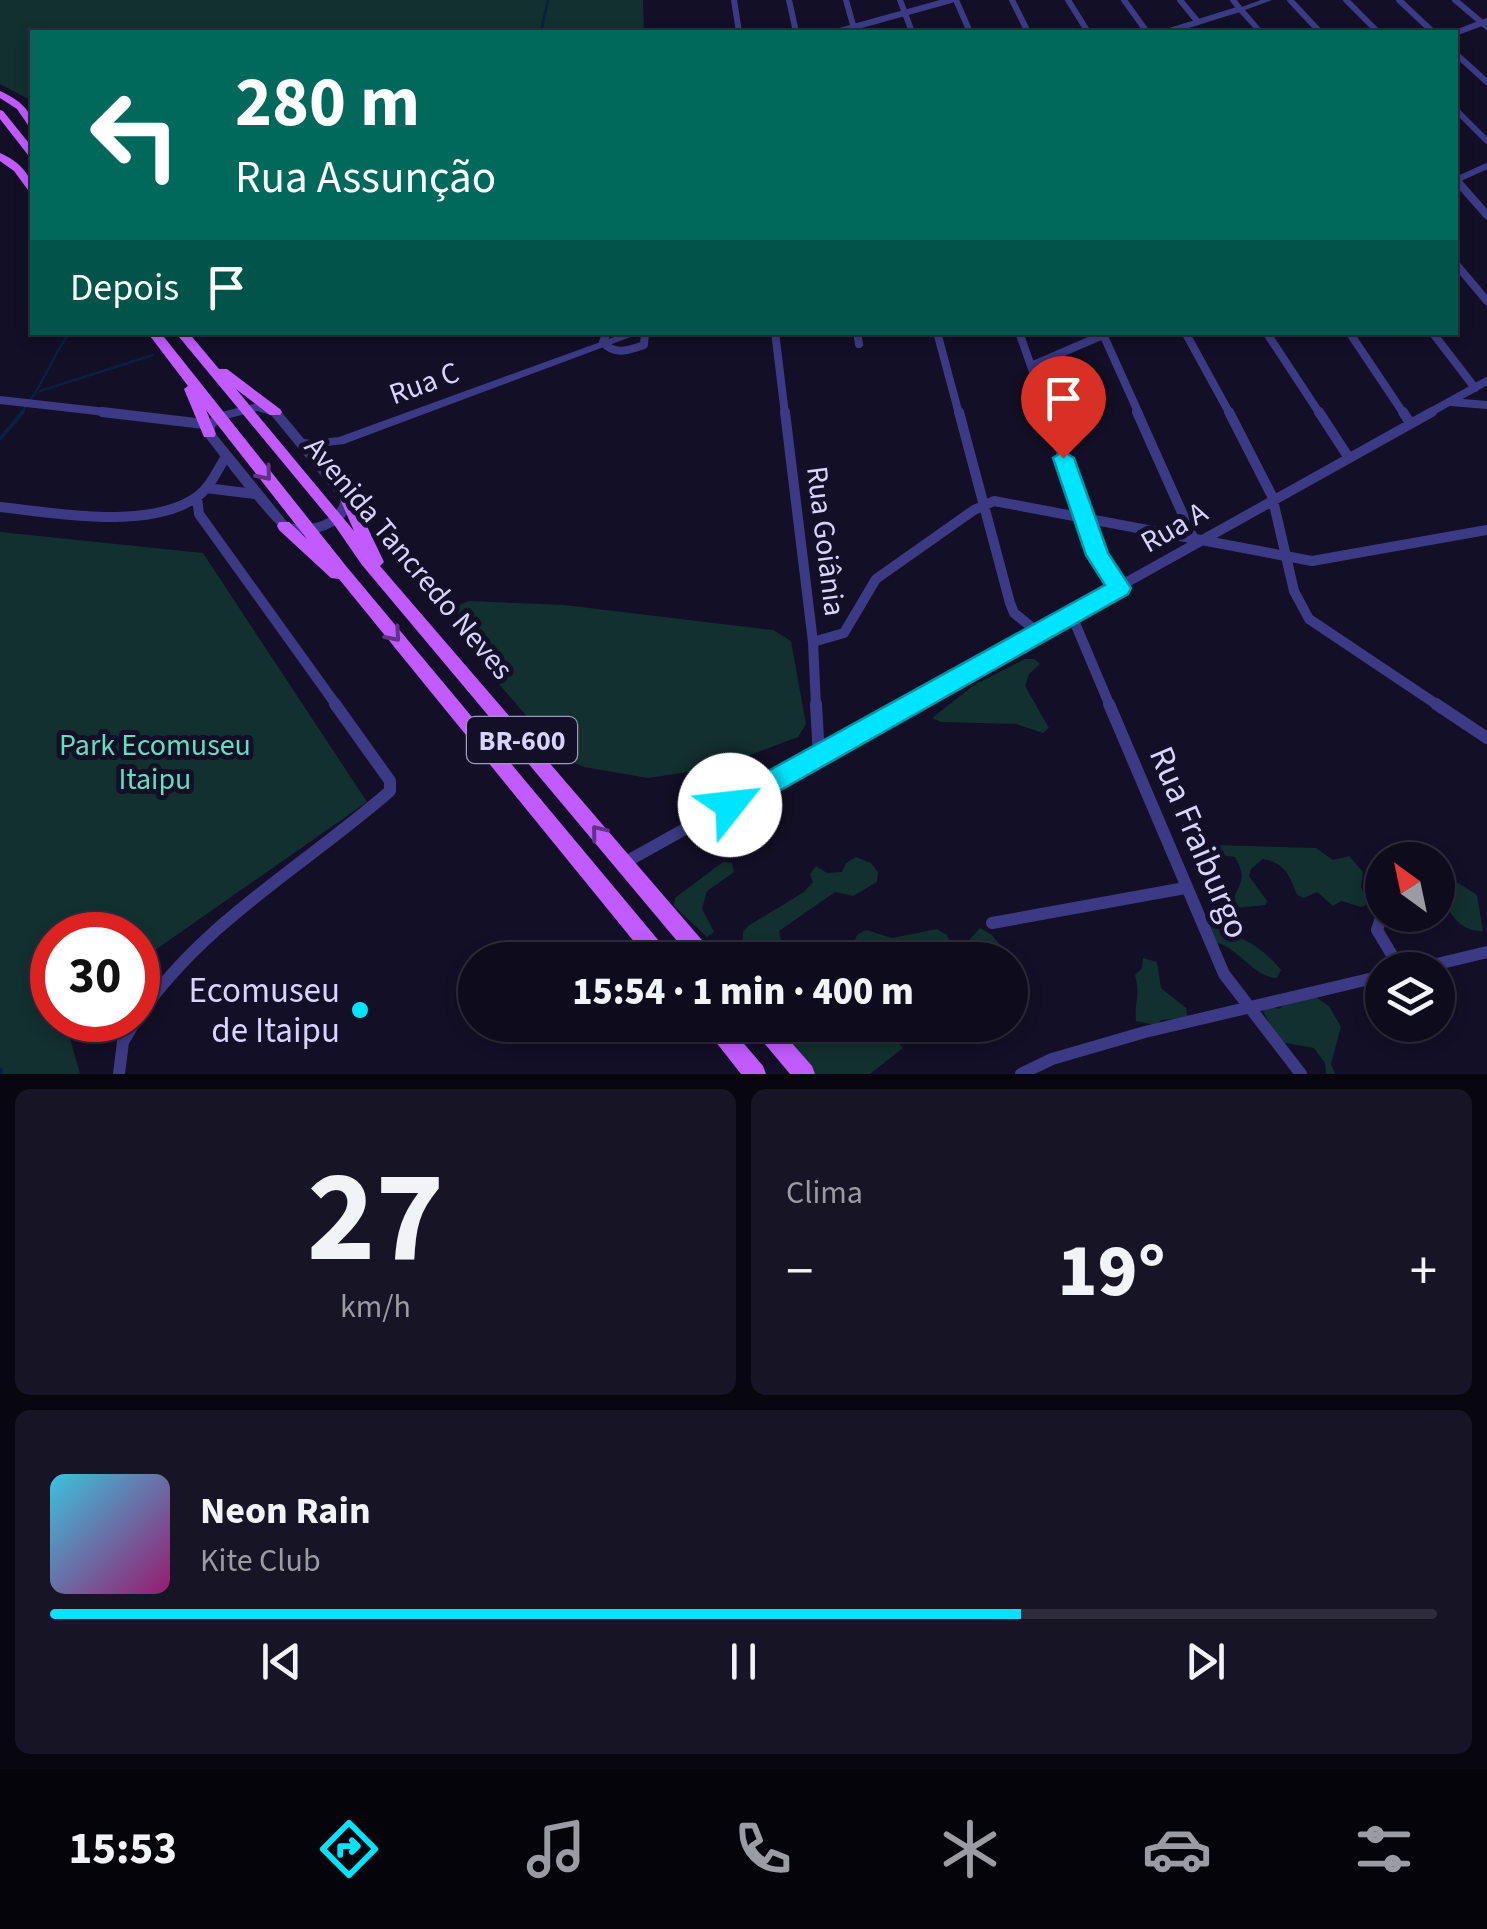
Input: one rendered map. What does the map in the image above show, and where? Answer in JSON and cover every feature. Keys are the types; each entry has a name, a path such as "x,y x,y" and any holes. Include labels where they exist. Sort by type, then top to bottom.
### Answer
{"main road":[{"path":"0,94 20,107 30,120"},
{"path":"0,110 20,107"},
{"path":"0,110 30,147 0,154"},
{"path":"0,154 30,185"},
{"path":"0,167 23,176"},
{"name":"Avenida Tancredo Neves","path":"155,335 177,364 210,425 312,531 352,587 462,712 647,942"},
{"name":"Avenida Tancredo Neves","path":"183,335 691,942"},
{"path":"201,357 275,412"},
{"path":"347,500 381,575"},
{"path":"284,526 352,587"},
{"path":"729,1042 755,1074"},
{"path":"777,1042 804,1074"}],"street":[{"path":"734,0 738,30"},
{"path":"789,0 796,30"},
{"path":"846,0 855,30 953,0 969,30"},
{"path":"900,0 911,30"},
{"path":"1012,0 1027,30"},
{"path":"1068,0 1087,30"},
{"path":"1124,0 1146,30"},
{"path":"1180,0 1198,22"},
{"path":"1233,0 1259,30"},
{"path":"1172,30 1268,0"},
{"path":"1290,0 1318,30"},
{"path":"1346,0 1376,30"},
{"path":"1399,0 1431,30"},
{"path":"1456,0 1485,24"},
{"path":"1458,32 1485,24"},
{"path":"1458,56 1487,82"},
{"path":"1458,112 1487,141"},
{"path":"1458,179 1487,166"},
{"path":"1458,183 1487,214"},
{"path":"1458,267 1487,302"},
{"name":"Rua Goiânia","path":"775,335 814,642 818,757"},
{"path":"857,335 859,344"},
{"path":"938,335 1010,603 1014,612 1040,634"},
{"path":"1021,335 1097,555 1119,588"},
{"path":"1031,366 1101,335"},
{"path":"1103,335 1198,537"},
{"path":"1187,335 1273,499 1289,558 1291,591 1309,618 1487,738"},
{"path":"1268,335 1349,458"},
{"path":"1351,335 1410,423"},
{"path":"1434,335 1475,388"},
{"name":"Rua C","path":"300,442 340,440 606,338"},
{"name":"Rua A","path":"624,864 1072,616 1198,537 1487,381"},
{"path":"0,400 210,425 244,408 275,412 348,506 338,519 312,531 284,526 225,458 210,425"},
{"path":"1450,402 1487,405"},
{"path":"320,466 340,440"},
{"path":"160,987 179,960 254,894 390,791 390,780 194,505 225,458"},
{"path":"0,507 114,517 201,493 255,494"},
{"path":"814,642 844,633 876,579 983,505 1017,502 1085,520 1198,537 1289,558 1329,560 1487,530"},
{"name":"Rua Fraiburgo","path":"1072,616 1224,974 1301,1074"},
{"path":"992,923 1185,888"},
{"path":"1455,960 1487,952"},
{"path":"1021,1074 1052,1059 1365,980"},
{"path":"119,1074 123,1042"}],"green space":[{"path":"0,0 643,0 644,30 30,30 30,100 0,84"},
{"name":"Park Ecomuseu Itaipu","path":"0,532 203,553 367,802 160,947 160,912 30,912 30,1042 71,1042 80,1074 0,1074"},
{"path":"469,601 564,605 773,630 791,641 806,724 798,737 716,768 648,778 584,767 563,758 486,669 454,607"},
{"path":"1025,659 1040,664 1029,674 1025,686 1049,728 1043,733 1016,724 941,722 932,718 974,685"},
{"path":"1212,845 1316,848 1333,860 1349,856 1363,872 1365,905 1341,901 1333,906 1317,892 1304,898 1297,895 1282,867 1263,859 1249,876 1267,901 1265,905 1237,908 1233,903 1242,877 1239,865 1235,857 1215,854"},
{"path":"856,857 871,863 878,872 877,882 853,896 835,892 779,931 781,942 743,942 748,926 804,892 813,882 810,874 816,866 827,873 842,872 846,863"},
{"path":"723,862 732,863 734,872 707,891 702,909 714,932 707,937 674,906 675,898"},
{"path":"1455,881 1477,895 1483,931 1455,918"},
{"path":"1214,919 1223,932 1247,941 1269,957 1281,970 1277,978 1261,973 1217,943 1207,921"},
{"path":"980,928 998,942 969,942"},
{"path":"937,929 947,935 950,942 854,942 866,930 892,938"},
{"path":"1143,958 1157,962 1161,988 1186,1008 1188,1018 1162,1020 1155,1025 1136,1021 1135,975 1142,968"},
{"path":"1314,996 1329,1006 1341,1027 1331,1064 1335,1074 1326,1074 1325,1063 1314,1048 1280,1042 1263,1011 1267,1005 1279,1009 1290,1000"},
{"path":"787,1042 897,1042 903,1048 870,1074 813,1074"}],"waterway":[{"path":"541,30 548,0"},
{"path":"20,414 68,335"},
{"path":"199,337 204,335"},
{"path":"40,391 153,355"},
{"path":"0,439 23,412"},
{"path":"0,1070 1,1074"}],"place":[{"name":"Ecomuseu de Itaipu","path":"360,1010"}],"route":[{"path":"730,805 1119,588 1097,555 1063,458"}]}
